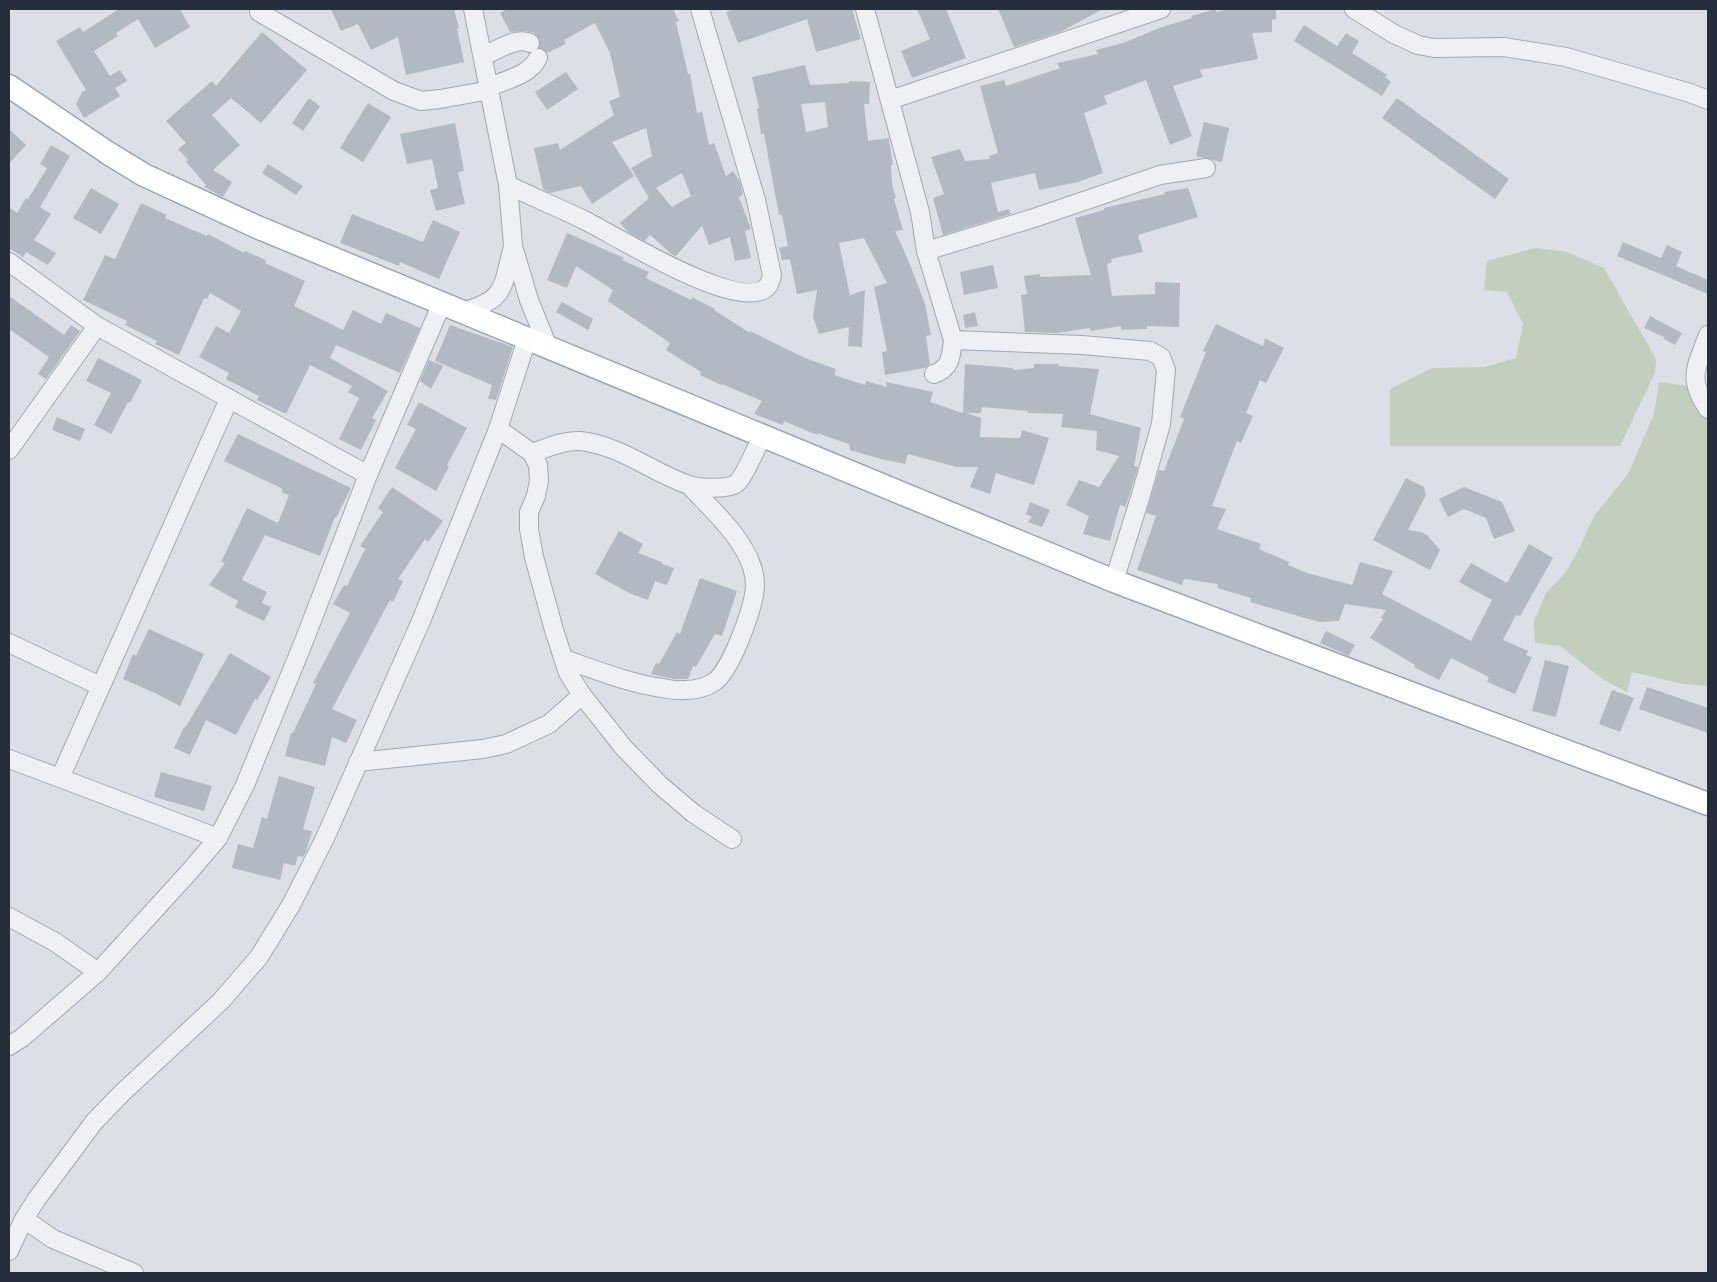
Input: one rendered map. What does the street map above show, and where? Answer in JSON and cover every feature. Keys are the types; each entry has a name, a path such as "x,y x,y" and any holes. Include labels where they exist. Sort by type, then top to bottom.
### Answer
{"main road":[{"path":"9,86 144,175 257,227 1114,581 1708,804"}],"street":[{"path":"473,9 508,185 513,246 529,300 548,346"},
{"path":"508,185 584,220 670,267 720,287 750,292 763,290 769,285 772,275 756,200 700,9"},
{"path":"865,9 920,212 926,251 953,340 951,355 947,365 942,371 934,374"},
{"path":"890,100 1161,9"},
{"path":"1354,9 1394,34 1418,45 1434,48 1504,47 1566,57 1708,100"},
{"path":"259,12 394,91 421,101 440,99 489,88 528,71 534,66 534,50 524,40 483,56"},
{"path":"926,251 1034,218 1160,175 1206,168"},
{"path":"464,311 490,303 497,296 503,284 513,246"},
{"path":"9,262 97,326 368,475"},
{"path":"9,1046 48,1016 98,972 218,838 245,785 304,641 368,475 442,303"},
{"path":"9,450 97,326"},
{"path":"1708,336 1696,365 1695,376 1698,394 1708,409"},
{"path":"9,1252 24,1219 36,1200 94,1122 220,1001 259,957 291,905 325,838 421,620 498,429 527,338"},
{"path":"953,340 1092,346 1150,351 1161,357 1166,370 1161,424 1114,581"},
{"path":"60,778 229,399"},
{"path":"498,429 532,453 538,466 539,480 536,496 529,512 529,529 534,557 568,673 582,695 624,748 660,785 693,812 732,839"},
{"path":"532,453 566,442 579,441 601,446 690,486 728,488 737,484 762,436"},
{"path":"564,659 639,684 682,691 699,689 714,682 724,673 732,657 753,600 755,585 752,568 744,550 729,529 690,486"},
{"path":"9,643 100,686"},
{"path":"358,762 484,749 506,744 549,724 582,695"},
{"path":"9,759 218,838"},
{"path":"9,917 55,942 98,972"},
{"path":"24,1219 52,1239 134,1273"}],"green space":[{"path":"1535,248 1567,252 1604,268 1656,359 1655,373 1620,446 1390,446 1390,389 1432,368 1485,367 1516,358 1523,324 1507,292 1484,290 1487,261"},
{"path":"1659,382 1703,388 1708,398 1708,686 1683,684 1632,672 1627,692 1604,680 1560,646 1535,643 1534,621 1546,593 1566,572 1594,516 1628,474 1654,414"}],"building":[{"path":"119,9 180,9 190,27 155,48 138,19 116,33 118,36 94,51 110,76 120,70 127,81 115,88 120,96 84,118 76,104 82,92 86,90 56,41 80,27 83,32"},
{"path":"331,9 454,9 464,62 406,75 398,37 371,50 358,24 341,31"},
{"path":"507,9 673,9 679,21 676,22 688,74 690,74 697,113 702,112 709,145 714,143 726,176 733,171 740,182 743,195 739,197 751,229 745,231 751,258 735,261 730,237 709,245 702,226 675,257 650,235 644,241 628,232 620,223 649,198 631,168 652,156 646,128 612,142 634,176 592,204 581,186 550,193 543,189 534,148 558,143 560,150 614,115 609,101 620,97 610,53 595,23 564,40 566,44 547,53 539,48 540,40 534,33 525,31 510,32 500,13","holes":["682,173 691,196 672,207 656,188"]},
{"path":"736,9 852,9 861,39 816,52 807,19 738,43 726,12"},
{"path":"917,9 946,9 966,58 912,78 901,51 930,39"},
{"path":"998,9 1103,9 1060,32 1014,47"},
{"path":"1216,9 1216,12 1228,9 1276,9 1276,19 1272,20 1272,32 1252,33 1258,59 1200,70 1203,77 1173,86 1192,136 1170,145 1146,80 1104,96 1107,104 1084,113 1103,173 1078,182 1039,190 1035,173 991,183 998,212 1009,209 1011,214 943,235 933,198 944,194 931,157 960,149 965,161 990,159 989,156 998,153 980,86 1004,80 1006,86 1060,68 1057,63 1098,54 1096,50 1123,43 1162,27 1192,18 1191,16"},
{"path":"1304,25 1337,46 1346,33 1359,41 1352,53 1387,75 1385,77 1391,82 1382,96 1294,41"},
{"path":"262,32 307,70 261,123 231,98 212,115 240,145 213,170 232,182 223,197 204,187 206,185 186,162 188,160 178,149 186,143 166,121 212,81 216,86"},
{"path":"805,65 810,85 849,83 849,81 870,82 869,104 864,104 868,141 889,138 893,165 891,165 892,184 896,198 894,199 903,230 895,231 925,304 931,335 926,336 930,364 925,368 885,375 882,352 887,351 874,287 887,283 864,238 839,243 850,295 865,290 862,347 848,346 849,327 819,334 813,317 817,290 797,294 790,259 782,260 779,248 788,246 782,215 779,215 764,134 761,134 757,109 759,108 752,77","holes":["825,102 828,127 806,132 801,104"]},
{"path":"566,72 578,89 547,110 535,92"},
{"path":"309,98 320,106 303,131 292,123"},
{"path":"1397,98 1509,179 1495,199 1382,118"},
{"path":"368,103 391,117 363,162 340,148"},
{"path":"1204,122 1229,128 1222,162 1196,156"},
{"path":"455,123 464,171 458,172 465,204 436,211 430,190 438,188 432,159 407,164 400,134"},
{"path":"9,129 26,145 9,164"},
{"path":"51,145 70,156 40,207 51,214 34,240 56,253 48,265 26,252 23,257 9,248 9,207 17,213 26,198 28,199 47,168 40,164"},
{"path":"268,164 303,186 296,195 262,173"},
{"path":"91,188 119,204 101,234 73,218"},
{"path":"1188,188 1198,217 1138,235 1143,252 1111,259 1112,262 1107,264 1112,296 1155,294 1155,282 1180,283 1179,327 1147,326 1147,329 1121,330 1121,326 1091,331 1090,328 1057,333 1025,332 1021,295 1027,294 1024,276 1040,274 1040,277 1091,275 1075,218 1104,210 1104,208 1165,194 1164,192"},
{"path":"141,203 167,215 165,218 207,236 208,234 244,253 245,251 266,260 265,263 305,281 294,306 343,330 353,310 381,324 386,313 420,328 400,373 336,345 330,358 388,391 372,418 376,420 361,450 339,439 359,398 348,392 352,386 310,365 286,414 257,400 259,396 226,379 229,373 199,357 216,326 229,333 241,311 210,293 207,299 204,298 179,355 155,344 157,341 125,325 127,321 83,300 105,255 115,259"},
{"path":"352,214 423,242 433,220 460,232 439,279 400,262 399,266 340,243"},
{"path":"567,233 624,258 622,260 649,272 646,278 691,300 692,297 715,309 750,333 750,331 805,358 836,369 834,375 865,385 866,381 887,387 886,382 933,392 930,402 963,413 965,364 1013,368 1013,370 1034,368 1034,364 1059,364 1058,366 1099,369 1090,414 1141,428 1134,466 1138,467 1126,507 1120,505 1110,541 1083,534 1089,516 1066,505 1079,480 1099,487 1119,456 1096,450 1097,431 1061,427 1063,414 1027,413 1028,411 982,407 981,413 967,413 981,418 980,437 1020,438 1022,430 1049,438 1034,485 996,473 990,494 970,487 978,467 957,467 908,454 905,464 881,459 850,450 849,444 817,433 817,435 784,421 783,425 754,414 762,401 700,375 701,372 666,350 670,343 608,301 613,290 576,266 567,288 547,280"},
{"path":"1623,242 1661,258 1667,245 1682,252 1676,266 1708,280 1708,294 1617,256"},
{"path":"993,265 998,288 964,295 960,272"},
{"path":"9,296 64,335 71,325 80,331 46,379 38,374 49,357 9,329"},
{"path":"562,302 593,319 588,330 556,312"},
{"path":"975,312 978,326 965,328 963,315"},
{"path":"1650,316 1682,333 1675,345 1664,339 1664,337 1644,328"},
{"path":"1216,324 1263,346 1265,338 1284,348 1266,383 1260,380 1246,413 1253,416 1241,443 1237,441 1212,506 1226,509 1217,529 1261,544 1259,549 1289,562 1288,565 1307,573 1352,585 1360,562 1393,571 1382,594 1471,641 1492,600 1459,582 1471,563 1507,583 1529,544 1553,558 1520,616 1516,615 1503,640 1528,651 1526,655 1532,657 1515,694 1487,682 1489,677 1451,658 1439,680 1414,667 1415,665 1370,638 1383,619 1381,618 1386,610 1345,604 1339,621 1319,622 1250,602 1251,598 1217,588 1218,584 1184,579 1182,585 1137,570 1156,516 1146,513 1159,470 1164,471 1184,419 1180,417 1206,352 1203,351"},
{"path":"450,325 513,347 496,400 488,399 492,385 435,361"},
{"path":"98,358 142,380 111,434 94,425 111,393 86,381"},
{"path":"429,360 443,366 431,389 420,381"},
{"path":"419,402 467,428 447,465 449,467 436,491 395,468 416,429 407,425"},
{"path":"57,417 85,429 80,441 52,430"},
{"path":"238,434 351,488 335,517 320,556 265,535 242,580 267,592 262,603 271,607 264,621 235,607 238,601 209,585 225,563 221,562 247,508 278,523 289,495 281,492 283,489 224,461"},
{"path":"1406,478 1424,487 1426,495 1408,530 1427,535 1440,550 1430,570 1373,540"},
{"path":"392,487 443,521 428,542 425,539 398,579 403,581 393,602 390,600 332,709 357,720 346,743 332,737 325,766 285,756 291,733 293,733 316,684 313,683 350,613 333,604 344,585 347,586 365,549 360,546 383,512 378,508"},
{"path":"1464,487 1502,502 1515,531 1494,539 1486,518 1464,509 1448,517 1439,499"},
{"path":"1030,502 1050,510 1042,527 1028,522 1032,517 1026,514"},
{"path":"619,531 643,544 638,553 674,568 667,585 655,581 648,600 629,593 595,574"},
{"path":"700,578 737,591 722,636 715,634 696,667 693,666 688,679 674,679 651,674 656,663 659,664 677,632 680,634"},
{"path":"149,629 204,654 180,706 123,679 133,654 136,656"},
{"path":"1326,631 1355,645 1349,656 1320,643"},
{"path":"230,653 271,677 257,700 255,699 236,735 206,720 190,755 174,748 184,727"},
{"path":"1545,660 1569,666 1556,717 1532,711"},
{"path":"1647,687 1708,708 1708,733 1639,709"},
{"path":"1612,690 1634,698 1620,732 1599,724"},
{"path":"161,772 212,786 204,811 154,797"},
{"path":"279,776 315,787 303,829 312,831 306,852 303,857 298,856 295,866 284,863 280,880 232,868 238,844 253,848 262,817 267,819"}]}
